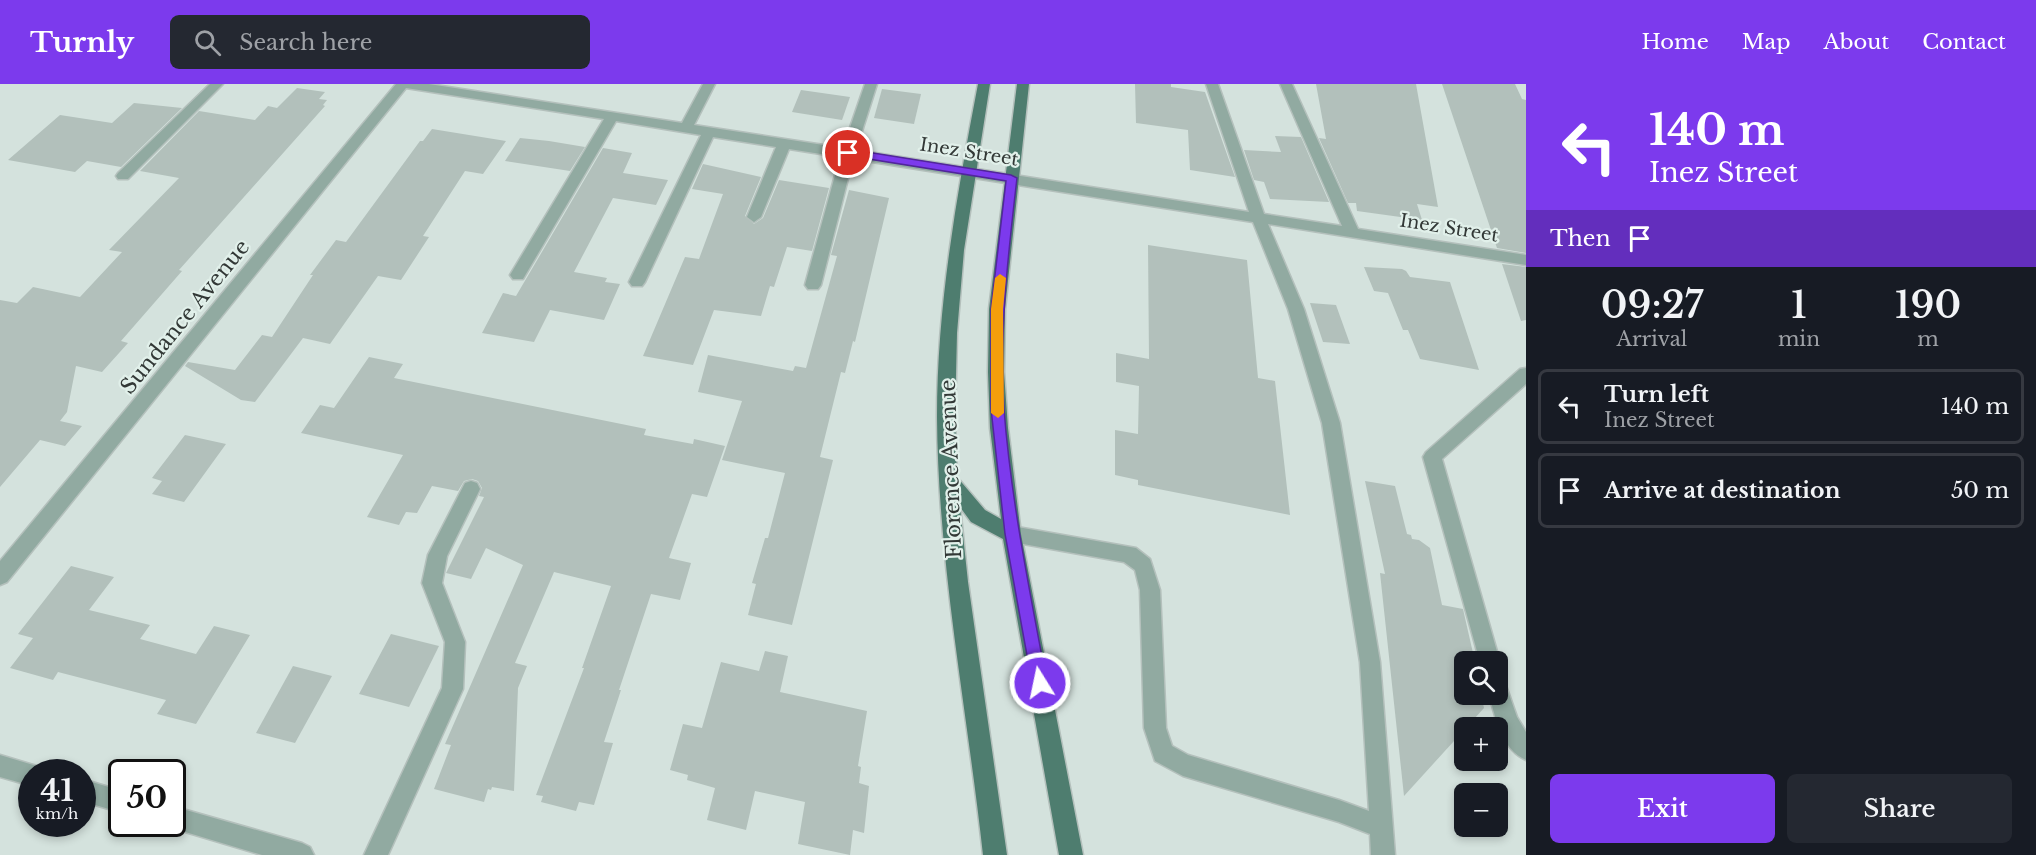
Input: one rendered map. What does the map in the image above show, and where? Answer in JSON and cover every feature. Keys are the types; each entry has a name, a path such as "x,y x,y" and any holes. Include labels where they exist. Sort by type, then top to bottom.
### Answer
{"main road":[{"name":"Florence Avenue","path":"984,84 968,172 948,317 946,418 955,570 995,855"},
{"path":"1023,84 997,309 996,372 999,428 1012,534 1071,855"},
{"path":"948,478 978,516 1012,534"}],"street":[{"path":"123,176 217,84"},
{"name":"Inez Street","path":"404,84 1526,260"},
{"name":"Sundance Avenue","path":"0,576 404,84"},
{"path":"686,128 708,84"},
{"path":"813,285 848,153 871,84"},
{"path":"1212,84 1258,217 1296,309 1331,423 1370,662 1383,855"},
{"path":"1286,84 1352,232"},
{"path":"518,275 612,116"},
{"path":"637,282 709,131"},
{"path":"754,217 784,143"},
{"path":"1487,651 1432,457 1526,374"},
{"path":"376,855 452,689 455,642 432,583 438,555 471,489"},
{"path":"1012,534 1129,554 1143,565 1150,590 1155,728 1163,753 1183,765 1339,811 1382,827"},
{"path":"1502,705 1507,722 1516,739 1526,749"},
{"path":"0,766 18,771"},
{"path":"186,821 302,855"}],"building":[{"path":"1135,84 1171,84 1171,87 1205,92 1235,177 1190,170 1188,130 1136,123"},
{"path":"1316,84 1416,84 1438,207 1417,204 1422,220 1357,211 1356,203 1348,203 1319,138 1326,139"},
{"path":"1442,84 1515,84 1522,99 1526,100 1526,253 1497,248"},
{"path":"297,88 325,92 319,99 327,100 323,105 325,106 179,270 182,271 121,341 128,343 102,372 76,366 67,412 60,421 82,426 65,446 40,440 0,487 0,300 17,303 33,287 80,297 122,252 109,250 179,178 140,171 199,111 255,120 268,106 277,108"},
{"path":"882,89 921,94 914,124 874,118"},
{"path":"801,90 850,97 842,120 792,112"},
{"path":"134,103 182,108 121,167 87,161 75,172 8,160 60,115 112,123"},
{"path":"432,129 506,141 483,174 465,171 423,236 429,237 401,280 378,276 330,344 303,338 255,402 241,400 185,366 188,362 235,370 262,335 272,337 313,275 310,275 336,240 346,242 420,141 423,141"},
{"path":"1275,136 1301,137 1329,202 1270,199 1264,182 1254,180 1244,150 1281,152"},
{"path":"520,138 585,147 570,171 505,161"},
{"path":"603,148 632,153 623,173 668,180 656,205 613,198 574,272 607,278 605,282 620,284 604,320 550,310 534,342 482,333 503,293 516,296"},
{"path":"703,164 761,177 745,216 754,224 763,218 779,180 829,188 812,251 787,247 774,287 770,286 761,316 714,310 693,365 643,356 685,257 699,259 723,194 692,189"},
{"path":"849,190 889,198 855,342 853,341 845,373 841,372 820,457 833,460 792,625 748,615 756,584 752,583 765,538 768,538 785,473 722,460 742,401 698,392 708,355 793,371 795,366 806,368 837,256 831,255"},
{"path":"1148,245 1247,260 1258,378 1275,381 1290,515 1138,485 1138,480 1115,475 1115,430 1138,434 1139,386 1116,382 1116,353 1149,359"},
{"path":"1502,264 1526,267 1526,320 1521,321"},
{"path":"1364,267 1402,269 1410,277 1450,282 1479,370 1420,359 1408,330 1403,330 1388,293 1374,291"},
{"path":"1310,303 1336,305 1350,344 1323,342"},
{"path":"369,357 403,364 394,378 646,429 644,435 693,444 694,439 725,446 707,497 692,494 669,558 691,563 680,600 651,594 604,742 613,743 594,805 579,802 576,811 541,802 543,796 536,795 584,668 582,668 611,586 554,572 515,663 527,666 518,688 514,791 492,787 491,790 488,789 484,802 434,789 451,745 445,744 523,565 486,548 471,579 446,573 484,497 479,496 482,488 478,481 472,479 464,481 458,491 432,486 417,513 406,512 399,525 367,517 403,455 301,433 320,405 334,408"},
{"path":"185,435 226,444 184,502 152,494 162,481 152,478"},
{"path":"1365,481 1395,486 1407,534 1430,548 1442,605 1463,609 1473,651 1454,651 1454,705 1483,705 1484,708 1476,717 1454,717 1454,741 1404,796 1380,573 1385,574"},
{"path":"71,566 114,577 89,610 150,625 140,639 196,654 214,626 250,635 196,724 157,714 166,700 58,672 53,680 10,668 33,638 18,634"},
{"path":"391,634 439,646 409,707 359,694"},
{"path":"765,651 788,656 780,692 867,711 858,766 861,767 859,783 869,786 864,833 853,830 850,855 798,844 805,802 755,791 746,830 707,820 715,788 687,780 688,775 670,770 683,724 702,728 721,662 759,671"},
{"path":"293,666 332,676 295,743 256,733"}],"slow traffic":[{"path":"998,413 996,372 1000,278"}],"route":[{"path":"848,153 1011,178 997,309 996,372 999,428 1012,534 1040,683"}]}
